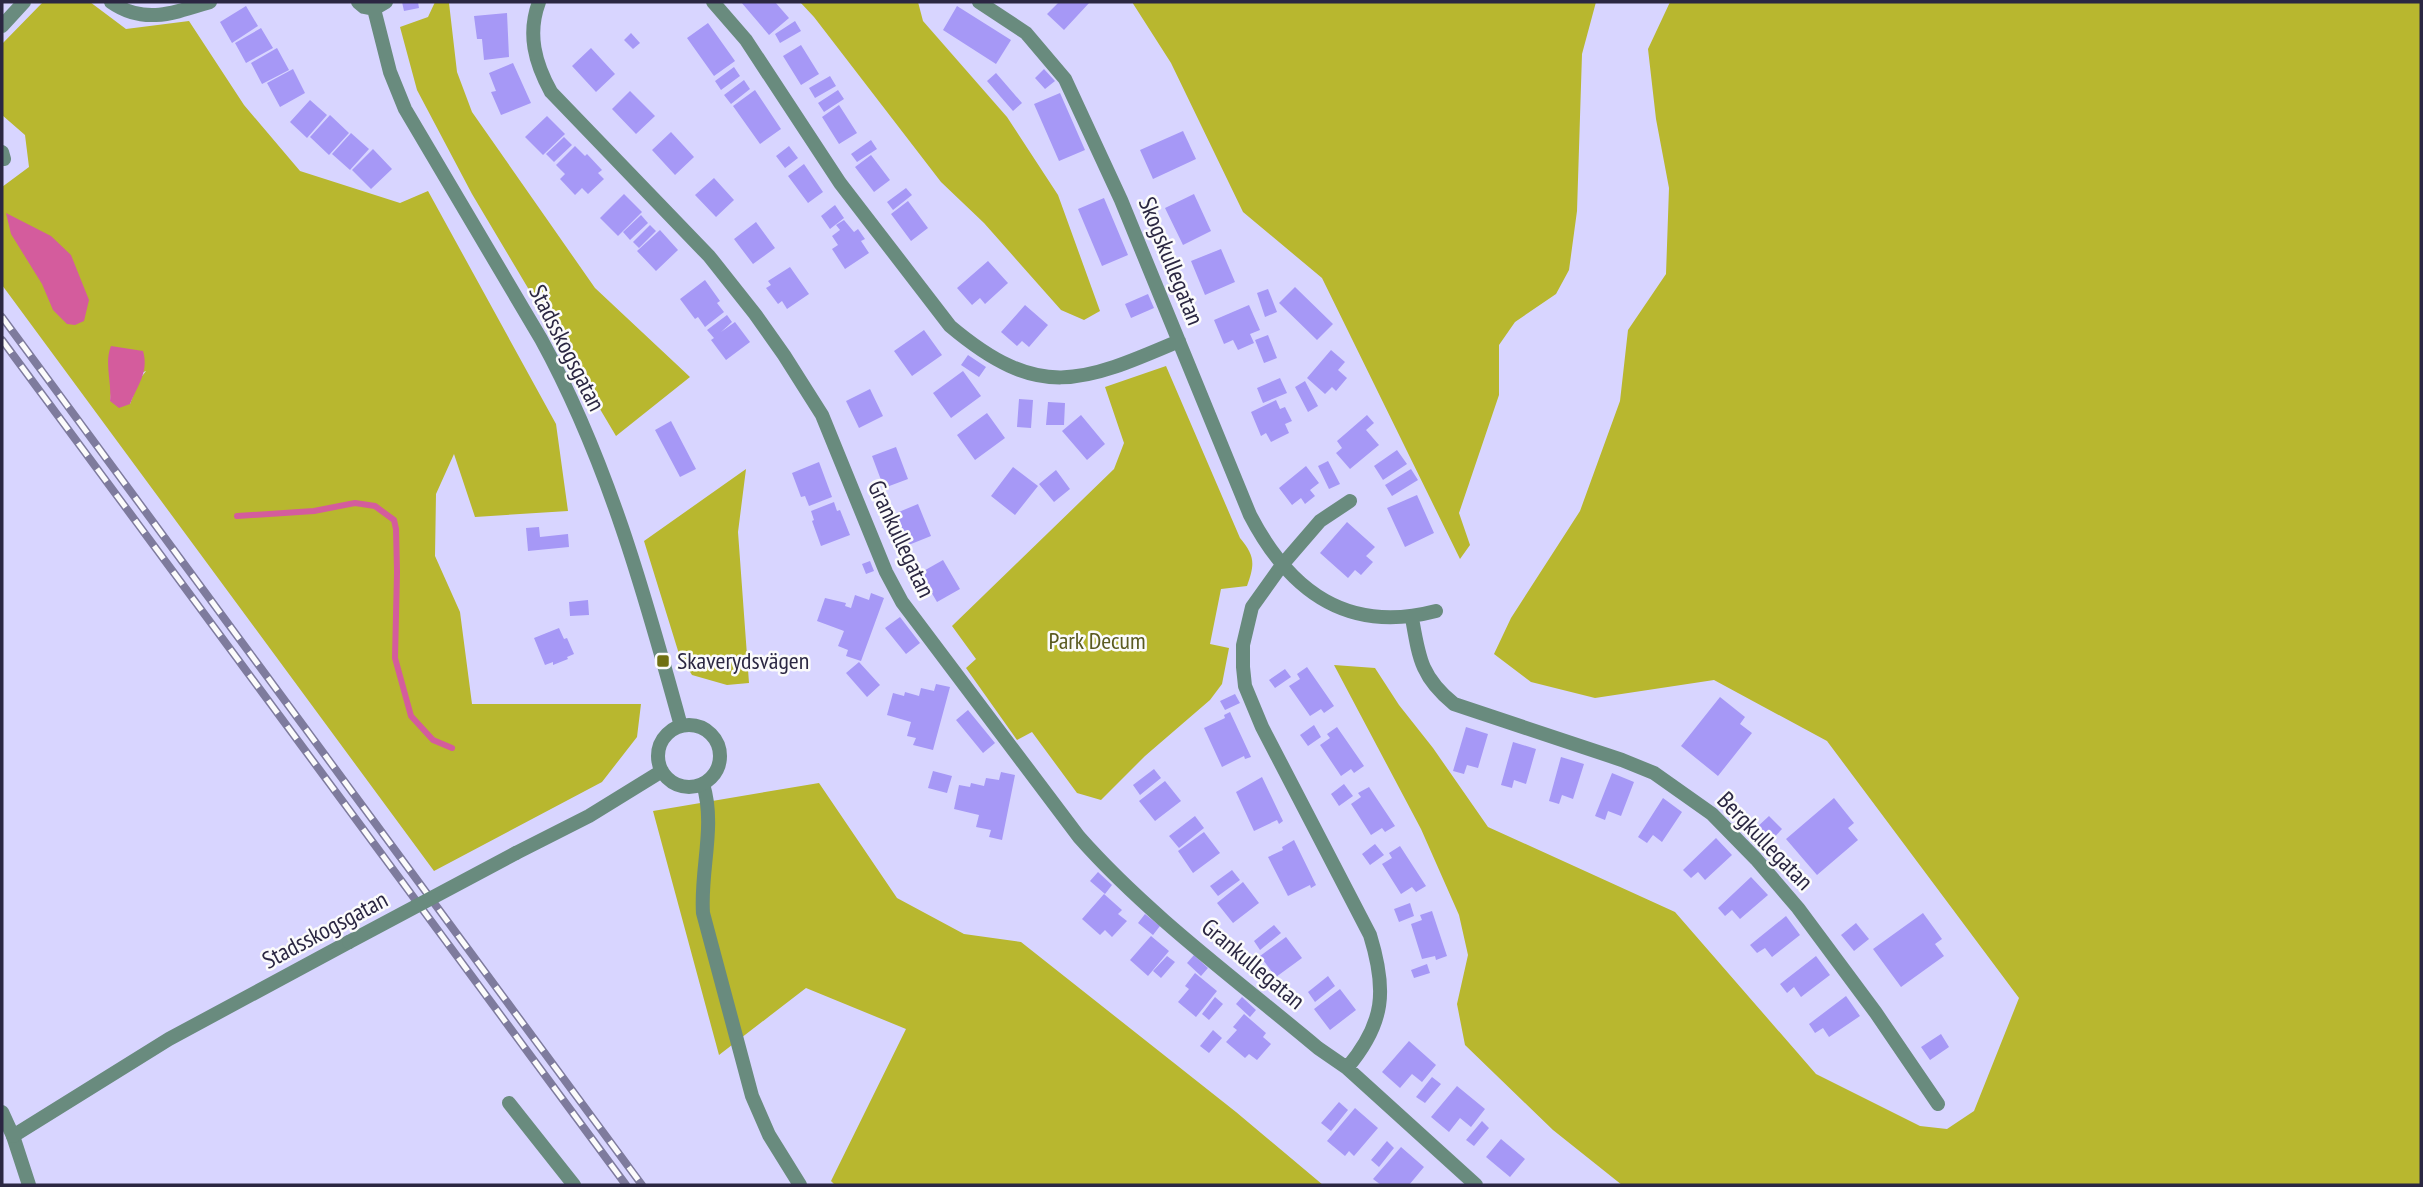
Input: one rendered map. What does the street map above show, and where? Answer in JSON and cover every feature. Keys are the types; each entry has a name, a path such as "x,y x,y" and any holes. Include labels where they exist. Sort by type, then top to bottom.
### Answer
{"street":[{"path":"2,26 24,2"},
{"path":"111,2 131,14 141,15 185,10 210,2"},
{"name":"Stadsskogsgatan","path":"358,2 364,7 380,6 390,72 405,109 558,371 590,445 633,563 681,726"},
{"name":"Grankullegatan","path":"538,2 532,34 542,77 551,92 709,256 777,345 822,415 886,572 902,602 1079,837 1107,869 1253,994 1347,1068 1476,1185"},
{"path":"713,2 746,40 849,194 950,326 972,344 996,360 1031,373 1063,379 1089,376 1117,368 1179,341"},
{"name":"Skogskullegatan","path":"978,2 1026,33 1065,79 1121,200 1250,515 1266,547 1306,587 1327,602 1355,614 1389,619 1412,618 1436,611"},
{"path":"1347,1068 1371,1034 1379,1007 1381,982 1378,962 1370,935 1262,727 1245,686 1243,645 1252,607 1282,565 1320,521 1350,501"},
{"name":"Bergkullegatan","path":"1412,618 1425,674 1436,689 1454,704 1654,773 1712,814 1798,908 1876,1013 1938,1104"},
{"path":"681,726 697,726 716,741 719,765 703,784 680,786 662,771 659,762 661,744 673,730 681,726"},
{"name":"Stadsskogsgatan","path":"13,1136 169,1039 589,816 662,771"},
{"path":"703,784 707,795 708,820 708,852 701,890 703,913 752,1096 769,1135 800,1185"},
{"path":"509,1104 574,1185"},
{"path":"2,1112 29,1185"}],"green space":[{"path":"43,2 90,2 126,29 189,21 244,105 300,171 400,203 428,191 556,424 568,511 475,517 454,454 436,494 435,556 460,612 472,704 641,704 637,737 602,782 434,871 2,285 2,187 29,167 25,135 2,115 2,44","holes":["146,371 139,380 130,404 110,401 112,385"]},
{"path":"435,2 517,2 449,3 457,72 472,112 595,288 690,377 616,436 472,194 417,90 400,27 428,17"},
{"path":"800,2 918,2 923,21 1007,117 1058,195 1100,311 1084,320 1061,310 984,223 941,182"},
{"path":"1132,2 1596,2 1582,54 1577,211 1569,270 1556,294 1515,322 1499,345 1499,395 1459,513 1470,545 1460,559 1322,278 1243,212 1171,63"},
{"path":"1670,2 2421,2 2421,1185 1622,1185 1553,1130 1465,1045 1457,1004 1468,955 1459,915 1421,829 1334,665 1375,668 1488,827 1675,912 1816,1074 1920,1126 1947,1129 1974,1111 2019,998 1827,741 1714,680 1595,698 1531,682 1494,654 1511,618 1580,511 1620,401 1628,330 1666,274 1669,188 1656,119 1648,49"},
{"name":"Park Decum","path":"1166,366 1240,538 1249,550 1251,572 1247,586 1221,589 1210,644 1229,648 1222,684 1210,700 1145,756 1101,800 1077,793 1032,732 1017,740 966,668 976,659 952,626 1114,469 1124,443 1105,387"},
{"path":"746,469 738,532 749,683 727,685 692,675 679,654 644,541"},
{"path":"819,783 897,898 964,934 1021,942 1236,1112 1323,1185 835,1185 831,1181 906,1029 806,988 719,1055 653,811"}],"shaded area":[{"path":"6,213 51,236 71,255 89,300 84,321 75,325 67,324 53,310 42,284 11,234"},
{"path":"111,346 143,351 145,365 130,404 119,408 110,401 108,359"}],"building":[{"path":"402,2 418,2 419,8 404,11"},
{"path":"741,2 775,2 789,18 769,35"},
{"path":"1059,2 1090,2 1064,30 1047,14"},
{"path":"246,6 258,26 232,43 220,22"},
{"path":"957,6 1011,40 996,64 943,30"},
{"path":"507,13 509,57 484,60 482,39 477,39 474,16"},
{"path":"795,21 801,31 780,43 775,34"},
{"path":"708,23 735,61 714,76 687,38"},
{"path":"261,28 273,48 246,63 235,43"},
{"path":"631,33 640,43 633,49 624,40"},
{"path":"801,45 819,74 801,85 783,56"},
{"path":"277,48 289,70 262,84 251,63"},
{"path":"591,48 615,74 596,92 572,66"},
{"path":"513,63 531,103 501,115 491,92 496,91 489,73"},
{"path":"734,67 740,76 721,90 715,81"},
{"path":"293,69 305,93 280,107 267,83"},
{"path":"1044,69 1055,81 1045,89 1035,78"},
{"path":"996,73 1022,103 1013,111 987,81"},
{"path":"830,76 836,86 815,98 809,88"},
{"path":"744,80 750,89 731,104 724,95"},
{"path":"755,90 781,129 760,144 733,106"},
{"path":"838,90 844,99 824,112 818,103"},
{"path":"630,91 655,116 636,134 612,109"},
{"path":"1060,93 1085,150 1059,161 1034,104"},
{"path":"310,100 327,115 307,138 290,122"},
{"path":"839,105 857,133 839,144 822,117"},
{"path":"330,115 349,133 329,155 310,137"},
{"path":"547,116 565,134 543,155 525,137"},
{"path":"1183,131 1196,159 1153,179 1140,150"},
{"path":"671,132 694,157 675,175 652,150"},
{"path":"351,133 369,149 350,170 332,154"},
{"path":"564,137 572,145 554,162 546,154"},
{"path":"871,140 877,149 857,162 851,154"},
{"path":"575,146 602,170 598,173 604,179 588,194 582,188 575,195 560,179 565,174 556,165"},
{"path":"789,146 798,158 785,168 776,156"},
{"path":"373,149 392,169 371,189 352,170"},
{"path":"871,155 890,180 874,192 855,167"},
{"path":"804,164 823,192 808,203 788,176"},
{"path":"714,178 734,200 716,217 695,195"},
{"path":"906,188 912,195 893,210 887,202"},
{"path":"624,194 642,212 618,236 600,218"},
{"path":"1194,194 1211,231 1183,245 1165,208"},
{"path":"1104,198 1128,255 1102,266 1078,209"},
{"path":"908,201 928,228 911,241 891,214"},
{"path":"835,205 844,218 830,229 821,216"},
{"path":"641,215 648,223 630,240 623,232"},
{"path":"844,220 854,232 858,229 865,239 861,241 869,253 845,269 832,249 838,245 832,236 840,230 836,225"},
{"path":"756,222 775,248 753,264 734,239"},
{"path":"650,225 656,231 639,248 633,242"},
{"path":"660,230 678,250 656,271 637,251"},
{"path":"1221,249 1235,282 1205,295 1191,261"},
{"path":"988,261 1008,283 985,304 980,298 972,305 957,288"},
{"path":"790,267 809,294 787,309 782,301 778,304 766,288 771,285 768,281"},
{"path":"705,280 720,301 717,303 724,312 705,327 698,317 695,319 680,299"},
{"path":"1295,287 1333,324 1317,340 1279,303"},
{"path":"1268,289 1277,312 1265,317 1257,293"},
{"path":"1148,294 1154,308 1131,318 1125,304"},
{"path":"1025,305 1048,325 1029,347 1022,341 1017,346 1001,332"},
{"path":"1249,305 1260,330 1250,334 1254,343 1238,350 1233,340 1224,344 1214,320"},
{"path":"727,315 732,322 721,332 735,322 750,342 726,360 707,330"},
{"path":"924,330 942,355 912,376 894,351"},
{"path":"1268,335 1277,358 1264,363 1255,340"},
{"path":"1331,350 1345,362 1338,370 1347,378 1336,391 1332,387 1325,394 1307,378"},
{"path":"968,355 986,367 979,377 961,365"},
{"path":"963,371 981,396 951,418 933,393"},
{"path":"1280,378 1287,393 1263,403 1257,388"},
{"path":"1305,381 1318,406 1308,412 1295,387"},
{"path":"870,389 883,416 859,428 846,401"},
{"path":"1019,399 1033,400 1031,428 1017,427"},
{"path":"1276,400 1280,409 1285,407 1292,421 1285,424 1289,433 1271,442 1266,433 1261,436 1251,412"},
{"path":"1048,402 1065,403 1064,425 1046,425"},
{"path":"987,413 1005,438 975,460 957,435"},
{"path":"1081,415 1105,444 1087,460 1062,431"},
{"path":"1367,415 1374,423 1366,430 1379,445 1350,469 1336,453 1342,448 1337,441"},
{"path":"671,421 696,469 680,477 655,430"},
{"path":"896,447 908,479 884,488 872,456"},
{"path":"1397,450 1407,464 1383,480 1374,466"},
{"path":"1328,461 1340,484 1329,489 1318,466"},
{"path":"819,462 832,497 809,506 805,496 801,497 792,473"},
{"path":"1306,466 1319,483 1310,490 1315,496 1305,504 1301,498 1292,505 1279,488"},
{"path":"1013,467 1038,486 1015,515 991,496"},
{"path":"1411,469 1418,480 1392,496 1385,485"},
{"path":"1056,470 1070,489 1054,502 1039,484"},
{"path":"1417,495 1434,533 1405,547 1387,508"},
{"path":"834,502 850,535 821,546 811,511"},
{"path":"918,504 931,536 906,546 894,514"},
{"path":"1347,522 1375,547 1366,556 1373,562 1361,575 1355,570 1348,578 1320,553"},
{"path":"539,527 540,537 568,534 569,547 528,551 526,528"},
{"path":"943,560 960,589 937,602 920,573"},
{"path":"870,561 874,571 866,574 862,564"},
{"path":"871,593 884,598 861,661 846,656 848,650 838,646 844,631 817,621 825,598 846,603 845,606 851,608 855,595 869,600"},
{"path":"588,600 589,615 570,616 569,602"},
{"path":"900,617 920,643 906,654 885,628"},
{"path":"559,628 574,654 553,665 553,662 545,665 534,638"},
{"path":"859,662 880,685 867,697 846,673"},
{"path":"1307,667 1334,706 1324,713 1321,709 1310,716 1289,686 1300,679 1297,674"},
{"path":"1285,669 1291,677 1275,688 1269,680"},
{"path":"936,684 950,687 933,750 913,745 916,738 907,736 911,722 887,715 893,693 904,696 905,692 919,696 921,688 934,691"},
{"path":"1235,694 1240,703 1225,710 1220,701"},
{"path":"1720,697 1745,717 1740,724 1752,733 1718,776 1681,746"},
{"path":"968,710 995,743 983,753 956,720"},
{"path":"1230,712 1251,757 1245,759 1244,756 1222,767 1204,728 1225,718 1224,715"},
{"path":"1314,725 1321,737 1308,746 1300,735"},
{"path":"1337,727 1364,766 1354,773 1351,769 1341,776 1320,745 1330,738 1327,734"},
{"path":"1466,727 1488,734 1478,768 1467,765 1464,774 1453,771"},
{"path":"1513,742 1536,749 1526,784 1514,780 1512,788 1501,785"},
{"path":"1561,757 1584,764 1573,799 1562,795 1559,804 1549,801"},
{"path":"1154,769 1161,778 1140,795 1133,785"},
{"path":"933,771 952,776 947,793 928,788"},
{"path":"1001,772 1015,775 1002,840 989,837 991,830 976,827 979,815 954,809 959,785 970,787 971,783 984,786 986,778 999,780"},
{"path":"1612,773 1634,782 1621,816 1608,811 1605,820 1595,816"},
{"path":"1262,777 1283,821 1279,824 1277,820 1254,831 1236,792"},
{"path":"1165,781 1181,801 1155,821 1139,801"},
{"path":"1344,784 1353,796 1339,806 1331,794"},
{"path":"1369,787 1395,826 1385,832 1382,828 1371,835 1351,804 1361,797 1358,793"},
{"path":"1663,798 1682,812 1662,842 1653,835 1647,843 1638,837"},
{"path":"1834,798 1854,823 1848,828 1858,840 1817,875 1786,839"},
{"path":"1195,816 1204,828 1179,848 1169,836"},
{"path":"1769,816 1782,829 1769,843 1755,829"},
{"path":"1204,832 1220,853 1193,873 1178,851"},
{"path":"1716,838 1732,855 1705,880 1698,872 1691,878 1683,870"},
{"path":"1294,840 1316,885 1311,888 1310,885 1288,896 1268,857 1283,850 1282,847"},
{"path":"1375,844 1384,855 1370,865 1362,854"},
{"path":"1400,846 1426,886 1416,892 1412,887 1401,894 1382,864 1392,858 1389,853"},
{"path":"1232,870 1240,880 1218,896 1210,886"},
{"path":"1098,872 1112,885 1105,894 1090,881"},
{"path":"1751,877 1768,895 1740,919 1732,910 1725,916 1718,908"},
{"path":"1243,882 1259,903 1233,923 1217,903"},
{"path":"1104,894 1122,910 1118,914 1127,921 1112,937 1105,930 1100,935 1082,919"},
{"path":"1410,903 1414,916 1399,922 1394,909"},
{"path":"1432,911 1447,956 1436,960 1435,956 1422,959 1411,924 1422,920 1420,915"},
{"path":"1923,913 1942,939 1935,944 1944,956 1901,987 1873,949"},
{"path":"1145,914 1160,926 1153,935 1138,923"},
{"path":"1786,916 1800,935 1772,957 1765,948 1757,953 1750,945"},
{"path":"1856,923 1869,939 1854,951 1841,935"},
{"path":"1274,925 1281,933 1260,950 1254,941"},
{"path":"1151,936 1169,951 1148,976 1130,960"},
{"path":"1286,937 1302,958 1276,977 1260,956"},
{"path":"1194,955 1208,968 1201,976 1187,963"},
{"path":"1167,956 1175,962 1161,978 1153,971"},
{"path":"1816,956 1830,975 1801,997 1794,987 1787,993 1780,984"},
{"path":"1427,964 1430,973 1414,978 1411,970"},
{"path":"1195,973 1217,991 1196,1017 1178,1002 1189,989 1185,986"},
{"path":"1328,976 1335,986 1315,1002 1308,992"},
{"path":"1340,989 1356,1010 1330,1030 1314,1009"},
{"path":"1846,996 1860,1016 1829,1037 1823,1028 1815,1033 1809,1024"},
{"path":"1215,997 1223,1004 1209,1020 1202,1014"},
{"path":"1242,997 1256,1010 1250,1017 1236,1004"},
{"path":"1244,1014 1266,1033 1263,1037 1271,1044 1257,1060 1249,1054 1245,1058 1226,1042 1237,1030 1233,1027"},
{"path":"1213,1030 1222,1038 1209,1053 1200,1046"},
{"path":"1941,1034 1949,1047 1930,1060 1921,1047"},
{"path":"1409,1041 1436,1065 1422,1082 1412,1074 1400,1088 1382,1072"},
{"path":"1432,1077 1441,1084 1425,1103 1416,1097"},
{"path":"1457,1086 1485,1109 1471,1127 1460,1118 1449,1132 1431,1117"},
{"path":"1339,1102 1348,1110 1331,1131 1321,1123"},
{"path":"1355,1108 1378,1128 1354,1156 1349,1151 1345,1156 1327,1141"},
{"path":"1482,1121 1489,1128 1474,1146 1466,1140"},
{"path":"1501,1139 1525,1159 1510,1177 1486,1157"},
{"path":"1387,1141 1394,1148 1379,1167 1371,1160"},
{"path":"1401,1147 1424,1167 1409,1185 1381,1185 1373,1179"}],"waterway":[{"path":"237,516 314,511 355,503 375,506 394,520 397,572 395,658 411,716 433,740 452,748"}],"railway":[{"path":"2,317 642,1185"},
{"path":"2,340 626,1185"}],"place":[{"name":"Skaverydsvägen","path":"663,661"}]}
